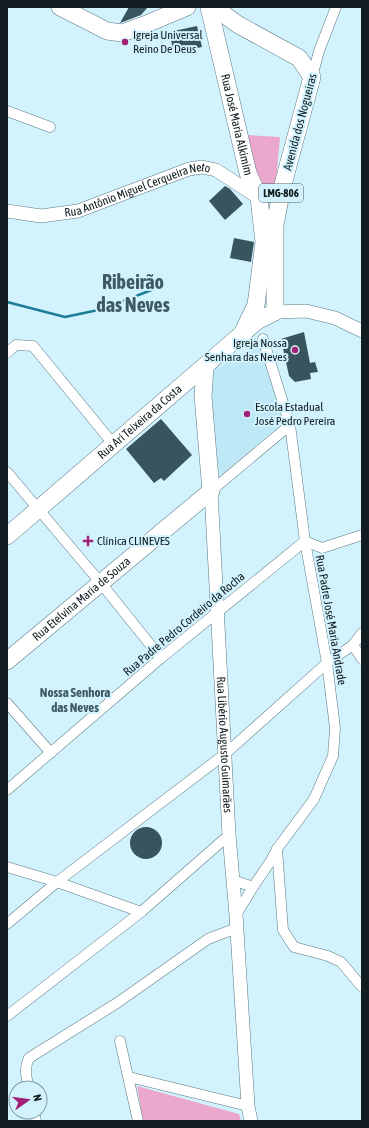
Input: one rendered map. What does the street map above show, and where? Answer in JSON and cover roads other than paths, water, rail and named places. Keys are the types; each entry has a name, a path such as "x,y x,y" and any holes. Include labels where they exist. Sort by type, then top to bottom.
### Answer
{"highway":[{"path":"60,7 108,31 122,33 187,7"},
{"path":"144,25 156,7"},
{"name":"Rua José Maria Alkimim","path":"209,7 248,173 259,198 264,242 256,305 242,334"},
{"path":"214,7 237,24 299,58 312,77"},
{"path":"216,39 218,27 225,22 237,24"},
{"name":"Avenida dos Nogueiras","path":"275,312 275,225 282,188 312,77"},
{"path":"256,305 275,312"},
{"name":"Rua Ari Teixeira da Costa","path":"7,536 205,368 242,334 258,321 275,312"},
{"name":"Rua Libério Augusto Guimarães","path":"205,368 203,396 211,491"},
{"path":"178,390 203,396"},
{"name":"Rua Etelvina Maria de Souza","path":"7,661 211,491"}],"street":[{"name":"Avenida dos Nogueiras","path":"312,77 319,51 336,7"},
{"name":"Avenida dos Nogueiras","path":"299,58 319,51"},
{"path":"7,111 50,127"},
{"name":"Rua Antônio Miguel Cerqueira Neto","path":"7,211 40,216 78,211 189,169 202,167 216,170 259,198"},
{"path":"275,312 306,311 334,318 362,330"},
{"name":"Rua Padre José Maria Andrade","path":"236,915 277,849 314,799 333,756 336,728 327,663 305,541 290,426 263,339"},
{"path":"7,353 16,345 33,346 114,445"},
{"path":"211,491 290,426"},
{"path":"7,472 100,582 161,658"},
{"name":"Rua Libério Augusto Guimarães","path":"211,491 216,613 229,835 237,928 248,1106 251,1121"},
{"path":"305,541 322,548 362,535"},
{"name":"Rua Padre Pedro Cordeiro da Rocha","path":"7,790 161,658 305,541"},
{"path":"7,924 57,882 225,754 327,663 353,645 362,633"},
{"path":"353,645 362,659"},
{"path":"7,703 51,753"},
{"path":"7,1016 141,912 229,835"},
{"path":"277,849 283,930 294,947 328,956 341,962 362,987"},
{"path":"7,867 57,882 141,912"},
{"path":"233,880 253,887"},
{"path":"27,1080 26,1065 29,1058 117,1004 208,939 237,928"},
{"path":"120,1041 138,1121"},
{"path":"129,1077 248,1106"}],"waterway":[{"name":"Ribeirão das Neves","path":"7,302 65,317 103,309 159,287"}],"place":[{"name":"Igreja Universal Reino De Deus","path":"125,42"},
{"name":"Igreja Nossa Senhara das Neves","path":"295,350"},
{"name":"Escola Estadual José Pedro Pereira","path":"247,414"},
{"name":"Clínica CLINEVES","path":"88,541"}],"district":[{"name":"Ribeirão das Neves","path":"133,294"},
{"name":"Nossa Senhora das Neves","path":"75,700"}]}
